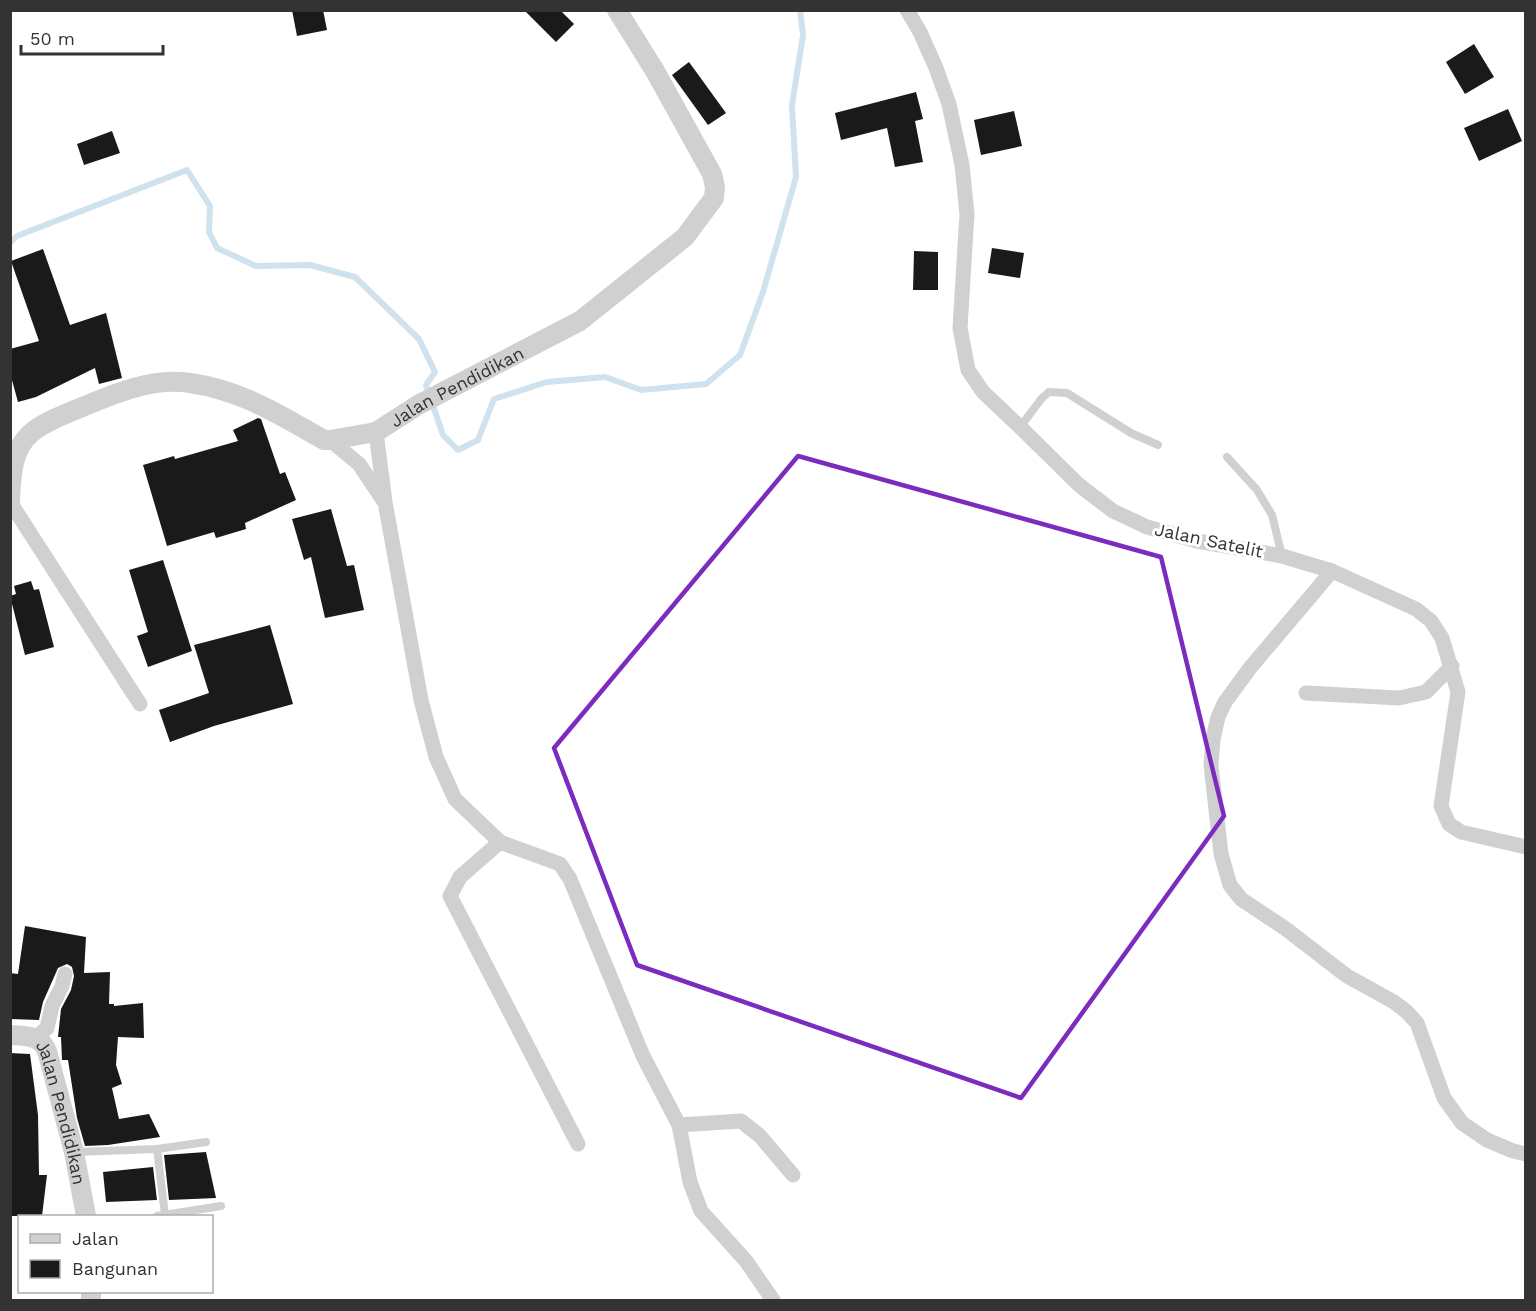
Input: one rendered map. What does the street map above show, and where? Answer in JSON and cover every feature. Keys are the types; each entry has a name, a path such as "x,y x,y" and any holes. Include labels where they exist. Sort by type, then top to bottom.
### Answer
{"street":[{"name":"Jalan Pendidikan","path":"330,440 376,432 418,405 580,321 685,237 714,198 715,187 712,174 655,71 617,10"},
{"name":"Jalan Satelit","path":"907,10 920,32 949,104 962,165 967,214 960,328 968,370 982,393 1079,485 1113,512 1147,527 1197,542 1282,556 1332,571 1416,609 1431,621 1442,638 1458,692 1441,806 1449,824 1461,832 1526,848"},
{"path":"140,704 10,502 13,467 18,452 30,434 58,417 123,390 155,383 188,382 258,402 324,440 330,440 359,464 385,502"},
{"path":"376,432 385,502 421,700 436,757 454,799 500,842 560,864 570,879 643,1056 679,1125 690,1182 702,1211 746,1261 773,1300"},
{"path":"1332,571 1250,668 1225,702 1218,717 1212,739 1211,765 1221,854 1230,885 1241,899 1286,929 1347,976 1394,1002 1407,1012 1417,1023 1444,1098 1462,1124 1487,1140 1526,1154"},
{"path":"1306,693 1399,698 1426,692 1452,666"},
{"path":"500,842 460,877 450,896 578,1143"},
{"path":"36,1037 47,1028 52,1006 65,974"},
{"name":"Jalan Pendidikan","path":"10,1035 36,1037 47,1051 74,1152 86,1215"},
{"path":"679,1125 741,1121 760,1136 793,1175"}],"lane":[{"path":"1020,427 1049,392 1067,393 1131,433 1158,445"},
{"path":"1227,457 1257,490 1272,515 1282,556"},
{"path":"74,1152 157,1149 206,1142"},
{"path":"157,1149 161,1215"},
{"path":"167,1215 221,1206"}],"highlighted area":[{"path":"798,456 1161,557 1224,816 1021,1098 637,965 554,748"}],"building":[{"path":"292,10 323,10 327,30 297,36"},
{"path":"524,10 560,10 574,24 556,42"},
{"path":"1474,44 1494,77 1465,94 1446,62"},
{"path":"689,62 726,113 708,125 672,75"},
{"path":"916,92 923,119 915,121 923,162 895,167 887,128 841,140 835,113"},
{"path":"1508,109 1522,141 1479,161 1464,128"},
{"path":"1014,111 1022,146 981,155 974,120"},
{"path":"112,131 120,153 84,165 77,144"},
{"path":"992,248 1024,253 1020,278 988,273"},
{"path":"43,249 70,325 106,313 122,378 99,384 95,368 36,397 18,402 10,373 10,349 39,341 11,261"},
{"path":"914,251 938,252 938,290 913,290"},
{"path":"258,418 261,419 280,474 285,472 296,500 245,523 246,529 216,538 214,532 167,546 143,465 174,456 175,459 238,441 233,430"},
{"path":"331,509 347,566 354,565 364,610 325,618 311,557 304,560 292,519"},
{"path":"163,560 192,651 148,667 137,636 148,632 129,570"},
{"path":"31,581 34,590 39,589 54,647 25,655 10,596 16,594 14,586"},
{"path":"270,625 293,704 214,726 170,742 159,710 209,693 194,645"},
{"path":"25,926 86,937 84,973 110,972 109,1004 114,1004 114,1006 143,1003 144,1038 118,1037 116,1065 122,1084 112,1088 119,1119 149,1114 160,1137 85,1146 77,1118 68,1060 62,1060 61,1037 58,1037 61,1009 71,990 74,976 72,967 67,964 58,968 43,1002 39,1020 10,1019 10,973 18,974"},
{"path":"10,1053 30,1054 38,1115 39,1175 47,1175 42,1215 10,1216"},
{"path":"206,1152 216,1198 169,1200 164,1155"},
{"path":"153,1167 157,1200 106,1202 103,1172"}],"waterway":[{"path":"10,243 17,236 187,170 210,206 209,232 217,248 256,266 310,265 355,277 419,339 435,372 426,385 443,435 458,450 478,440 494,399 547,382 605,377 641,390 706,384 740,355 763,292 796,177 792,105 803,35 800,10"}]}
